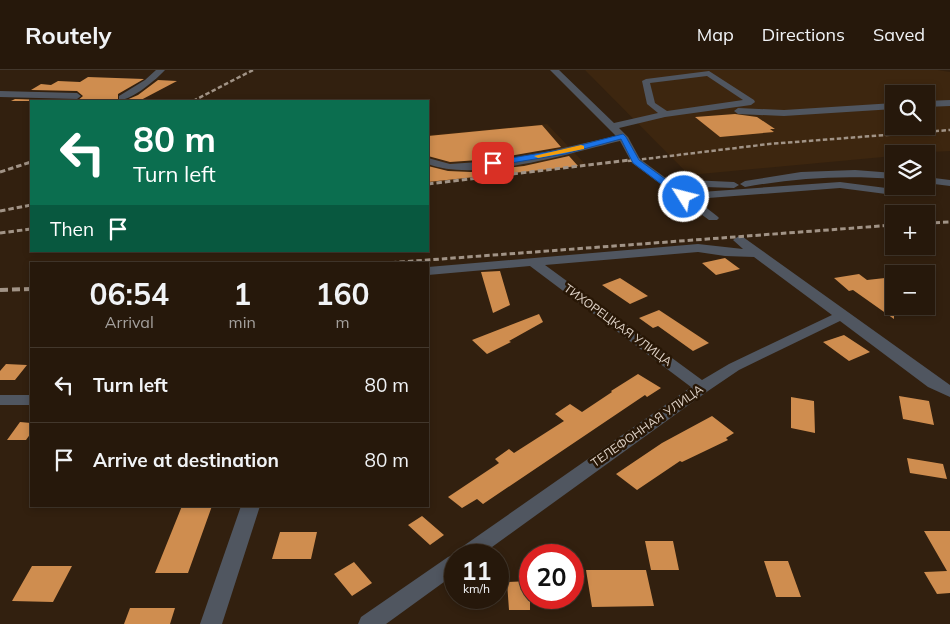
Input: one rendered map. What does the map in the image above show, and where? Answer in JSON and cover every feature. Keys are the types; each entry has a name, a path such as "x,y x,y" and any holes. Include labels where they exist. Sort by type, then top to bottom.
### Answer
{"street":[{"path":"122,98 148,82 161,70"},
{"path":"554,70 623,137 636,161 713,218"},
{"path":"665,114 651,104 646,81 687,74 709,73 751,102 681,113"},
{"path":"0,94 77,96"},
{"path":"935,104 950,103"},
{"path":"612,127 665,114 746,110 784,113 885,107"},
{"path":"429,161 448,167 493,163 565,151 623,137"},
{"path":"739,185 784,176 825,172 885,175"},
{"path":"935,181 950,183"},
{"path":"663,182 739,185 778,189"},
{"path":"684,197 840,185 885,191"},
{"path":"740,240 840,316 934,383 950,392"},
{"path":"429,271 698,248 725,252 757,253"},
{"name":"ТИХОРЕЦКАЯ УЛИЦА","path":"533,262 702,387"},
{"name":"ТЕЛЕФОННАЯ УЛИЦА","path":"481,544 702,387 734,367 840,316"},
{"path":"0,400 30,400"},
{"path":"210,624 251,507"},
{"path":"369,624 444,571"}],"shaded area":[{"path":"585,70 938,70 950,72 950,151 935,152 935,145 885,145 885,157 689,175"},
{"path":"547,124 587,166 429,184 429,135"}],"building":[{"path":"88,77 144,79 118,94 118,100 78,100 83,96 77,91 31,90 41,84 51,85 58,81 80,82"},
{"path":"158,80 177,81 141,100 126,100 138,95"},
{"path":"15,99 46,100 11,101"},
{"path":"735,114 757,117 775,129 770,129 774,132 720,137 695,117"},
{"path":"542,125 561,147 493,159 450,162 429,156 429,136"},
{"path":"569,156 578,166 429,182 429,166 448,171 471,172 524,166"},
{"path":"725,258 740,269 716,275 702,263"},
{"path":"500,271 510,305 493,313 481,272"},
{"path":"859,274 867,280 885,278 885,313 853,290 849,291 834,278"},
{"path":"620,278 648,296 630,304 602,285"},
{"path":"659,310 709,343 693,351 658,326 653,328 639,318"},
{"path":"539,314 543,322 487,354 472,340"},
{"path":"844,335 870,352 849,361 823,342"},
{"path":"6,364 27,365 15,380 0,380 0,371"},
{"path":"638,374 661,388 647,397 645,395 483,504 477,499 462,508 448,497 499,463 495,459 509,449 514,453 564,421 555,414 570,404 582,412"},
{"path":"899,396 929,401 934,425 903,419"},
{"path":"791,397 814,401 815,433 791,428"},
{"path":"712,416 734,433 726,438 728,440 682,462 680,461 637,490 616,474 662,443"},
{"path":"20,422 30,423 30,434 26,440 7,440"},
{"path":"907,458 943,464 947,479 910,473"},
{"path":"182,507 212,507 188,573 155,573"},
{"path":"422,516 444,535 430,545 408,525"},
{"path":"924,531 950,531 950,593 937,594 924,572 947,571"},
{"path":"280,532 317,532 311,559 272,559"},
{"path":"645,541 673,541 679,570 651,570"},
{"path":"764,561 788,561 801,597 776,597"},
{"path":"354,562 372,583 352,596 334,574"},
{"path":"32,566 72,566 53,602 12,601"},
{"path":"586,570 646,570 654,606 592,607"},
{"path":"519,581 519,609 530,610 509,610 509,582"},
{"path":"130,608 175,608 170,624 124,624"}],"railway":[{"path":"195,100 253,70"},
{"path":"628,161 769,144 950,130"},
{"path":"429,184 638,159"},
{"path":"0,172 30,162"},
{"path":"0,211 30,205"},
{"path":"935,223 950,222"},
{"path":"401,262 885,226"},
{"path":"0,233 30,229"},
{"path":"0,290 30,289"}],"slow traffic":[{"path":"538,156 581,147"}],"route":[{"path":"493,163 565,151 623,137 636,161 684,197"}]}
